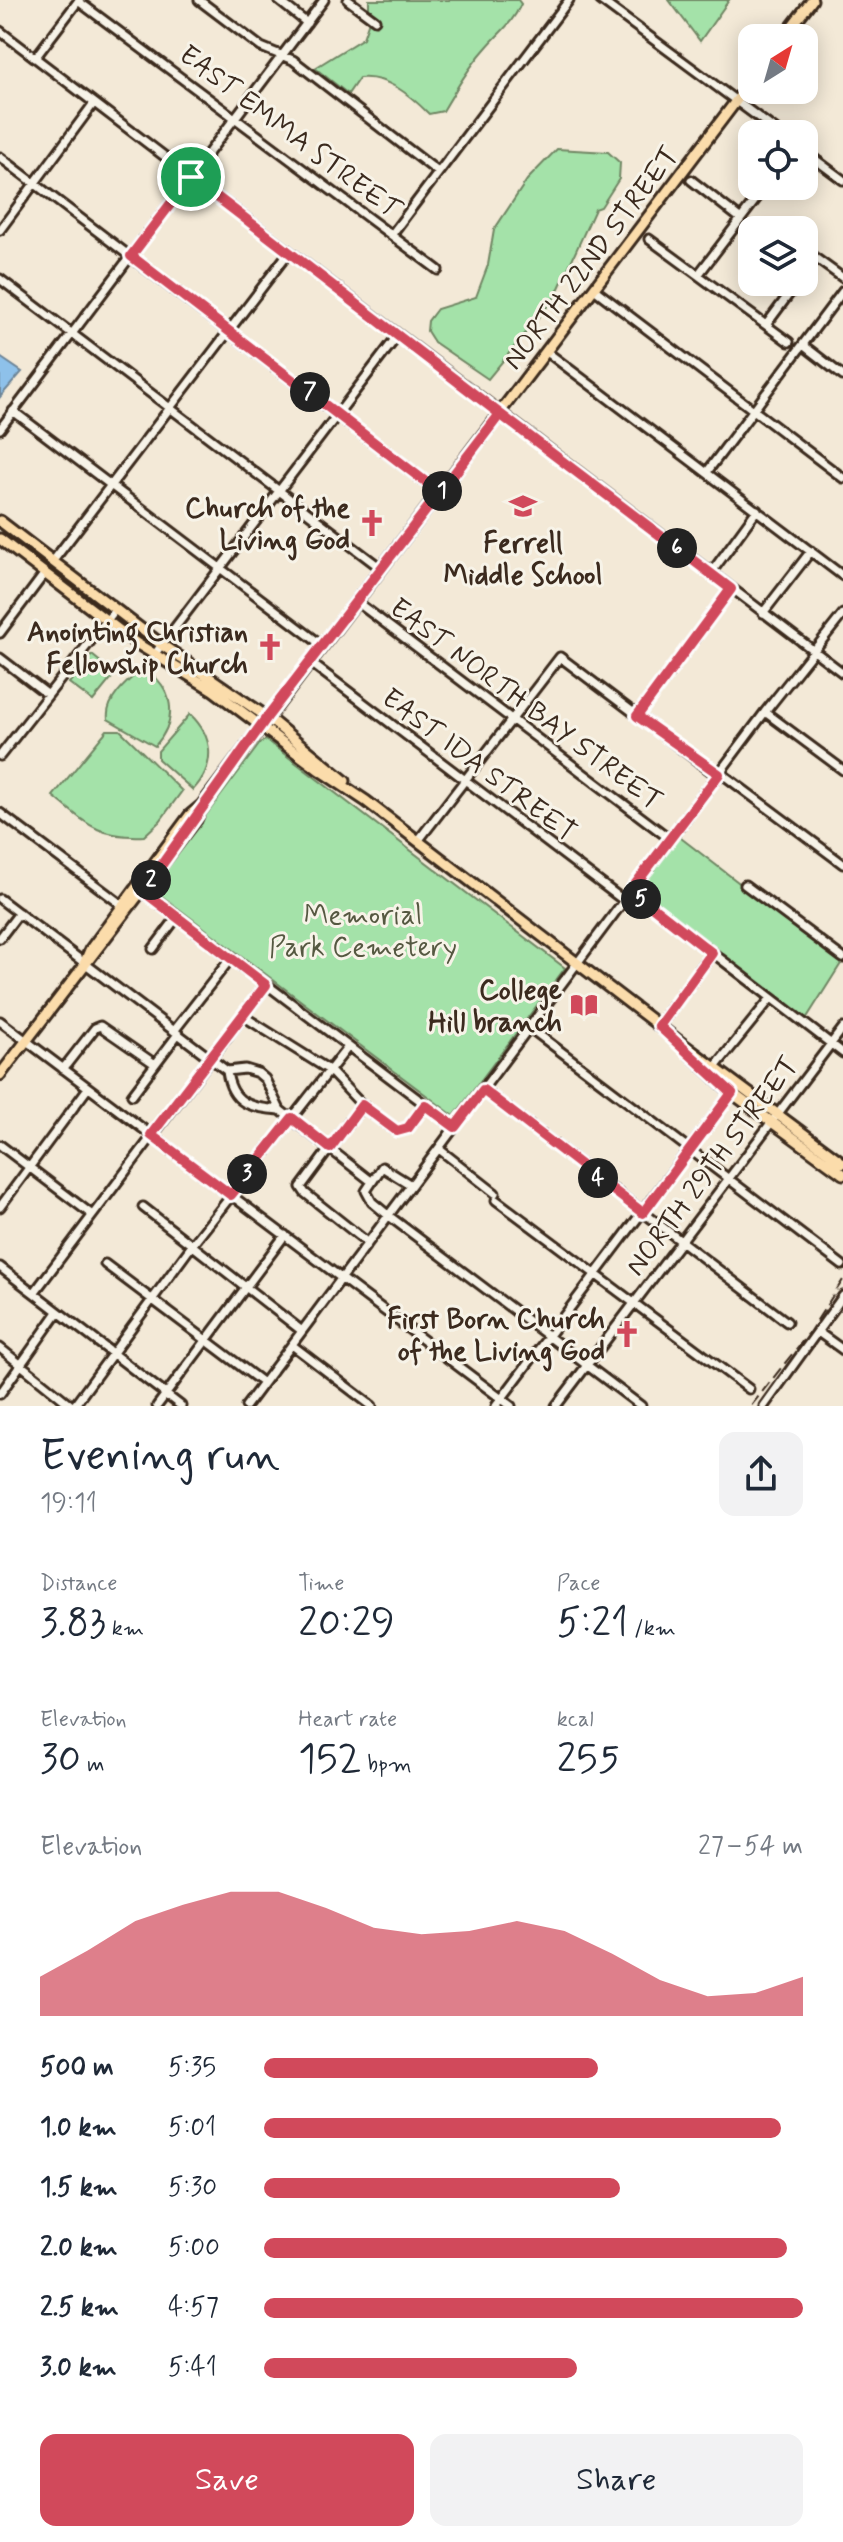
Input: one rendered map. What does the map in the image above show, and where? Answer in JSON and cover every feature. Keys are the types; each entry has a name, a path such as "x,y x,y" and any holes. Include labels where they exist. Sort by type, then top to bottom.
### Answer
{"main road":[{"path":"794,24 812,0"},
{"name":"NORTH 22ND STREET","path":"0,1075 196,820 202,805 267,717 738,98"},
{"path":"0,521 162,645 267,717 366,801"},
{"path":"0,539 154,655 213,690 366,801 680,1042 842,1159"},
{"path":"45,573 60,572 86,587"},
{"path":"680,1042 732,1093 843,1174"}],"street":[{"path":"35,58 79,0"},
{"name":"EAST EMMA STREET","path":"79,0 438,270"},
{"path":"199,0 261,47 284,54 438,172"},
{"path":"278,0 307,23"},
{"path":"0,429 324,0"},
{"path":"348,0 375,20"},
{"path":"392,234 569,0"},
{"path":"600,0 762,120"},
{"path":"0,31 843,673"},
{"path":"0,230 94,103"},
{"path":"0,157 440,493"},
{"path":"818,161 843,180"},
{"path":"691,180 738,217"},
{"path":"698,275 738,223"},
{"path":"649,239 789,342"},
{"path":"53,561 289,252"},
{"path":"818,260 843,278"},
{"name":"EAST NORTH BAY STREET","path":"0,279 382,569"},
{"path":"594,289 843,478"},
{"path":"707,472 843,291"},
{"path":"766,325 788,296"},
{"path":"154,655 398,335"},
{"path":"803,345 843,376"},
{"path":"547,352 843,576"},
{"path":"13,411 323,646"},
{"path":"711,573 757,510"},
{"path":"763,613 811,551"},
{"path":"0,633 45,573"},
{"path":"637,716 731,589"},
{"name":"EAST NORTH BAY STREET","path":"357,602 670,839"},
{"path":"0,756 115,610"},
{"path":"246,1406 623,900 843,614"},
{"path":"418,841 560,657 843,864"},
{"path":"0,658 47,694"},
{"name":"EAST IDA STREET","path":"311,663 623,900"},
{"path":"765,712 843,770"},
{"path":"0,813 126,908"},
{"path":"745,885 843,958"},
{"path":"140,889 455,1127"},
{"path":"631,890 843,1053"},
{"path":"0,899 227,1071 232,1091 240,1101 254,1109 280,1110"},
{"path":"0,938 19,913"},
{"path":"153,949 177,917"},
{"path":"659,1026 712,953"},
{"path":"132,1095 231,958"},
{"path":"34,1293 266,985"},
{"path":"716,1066 771,998"},
{"path":"243,1016 329,1070 362,1105 401,1132 425,1105"},
{"path":"0,1021 342,1278 499,1402 511,1406"},
{"path":"63,1069 95,1028 100,1026 155,1064"},
{"path":"530,1028 842,1265"},
{"name":"NORTH 29TH STREET","path":"556,1406 843,1028"},
{"path":"0,1348 73,1406 193,1244 348,1047"},
{"path":"227,1071 245,1069 258,1073 265,1079 280,1110 371,1181"},
{"path":"0,1207 88,1088"},
{"path":"483,1090 787,1322"},
{"path":"499,1402 732,1093"},
{"path":"362,1105 303,1183 302,1190 368,1243"},
{"path":"0,1145 91,1214"},
{"path":"439,1149 596,1275 749,1389"},
{"path":"411,1185 385,1167 366,1191 389,1216 641,1406"},
{"path":"143,1207 302,1331"},
{"path":"157,1406 285,1235"},
{"path":"105,1264 263,1383"},
{"path":"0,1267 181,1406"},
{"path":"764,1406 843,1296"},
{"path":"0,1394 58,1312"},
{"path":"818,1332 843,1350"},
{"path":"292,1345 372,1406"}],"green space":[{"path":"369,0 518,0 521,4 509,23 474,63 443,111 429,114 406,93 388,83 359,78 348,94 315,68 363,38 369,21 376,25 380,19 369,11"},
{"path":"669,0 729,0 700,41"},
{"path":"557,149 608,152 620,163 619,179 601,207 595,209 555,297 488,379 434,342 427,331 428,321 437,309 476,297 488,265 494,230 527,180"},
{"path":"92,655 115,674 93,701 69,683"},
{"path":"143,668 161,684 170,704 168,725 155,746 108,719 114,697"},
{"path":"190,714 204,732 209,751 206,771 193,790 158,759 158,751"},
{"path":"107,730 120,730 182,791 160,821 144,836 104,832 53,796"},
{"name":"Memorial Park Cemetery","path":"266,740 565,968 454,1116 151,888 261,742"},
{"path":"677,835 842,962 806,1019 636,889"}],"water":[{"path":"0,357 22,372 0,397"}],"railway":[{"path":"751,1406 808,1334 843,1280"}],"place":[{"name":"Ferrell Middle School","path":"523,506"},
{"name":"Church of the Living God","path":"372,523"},
{"name":"Anointing Christian Fellowship Church","path":"270,647"},
{"name":"College Hill branch","path":"584,1005"},
{"name":"First Born Church of the Living God","path":"627,1334"}],"route":[{"path":"191,177 131,256 440,493 491,426 500,414 731,589 637,716 719,774 631,890 712,953 659,1026 680,1042 732,1093 643,1213 483,1090 455,1127 425,1105 408,1128 401,1132 362,1105 330,1148 292,1118 231,1195 151,1135 266,985 143,891 267,717 311,663 323,646 357,602 440,493 500,414 191,177"}]}
